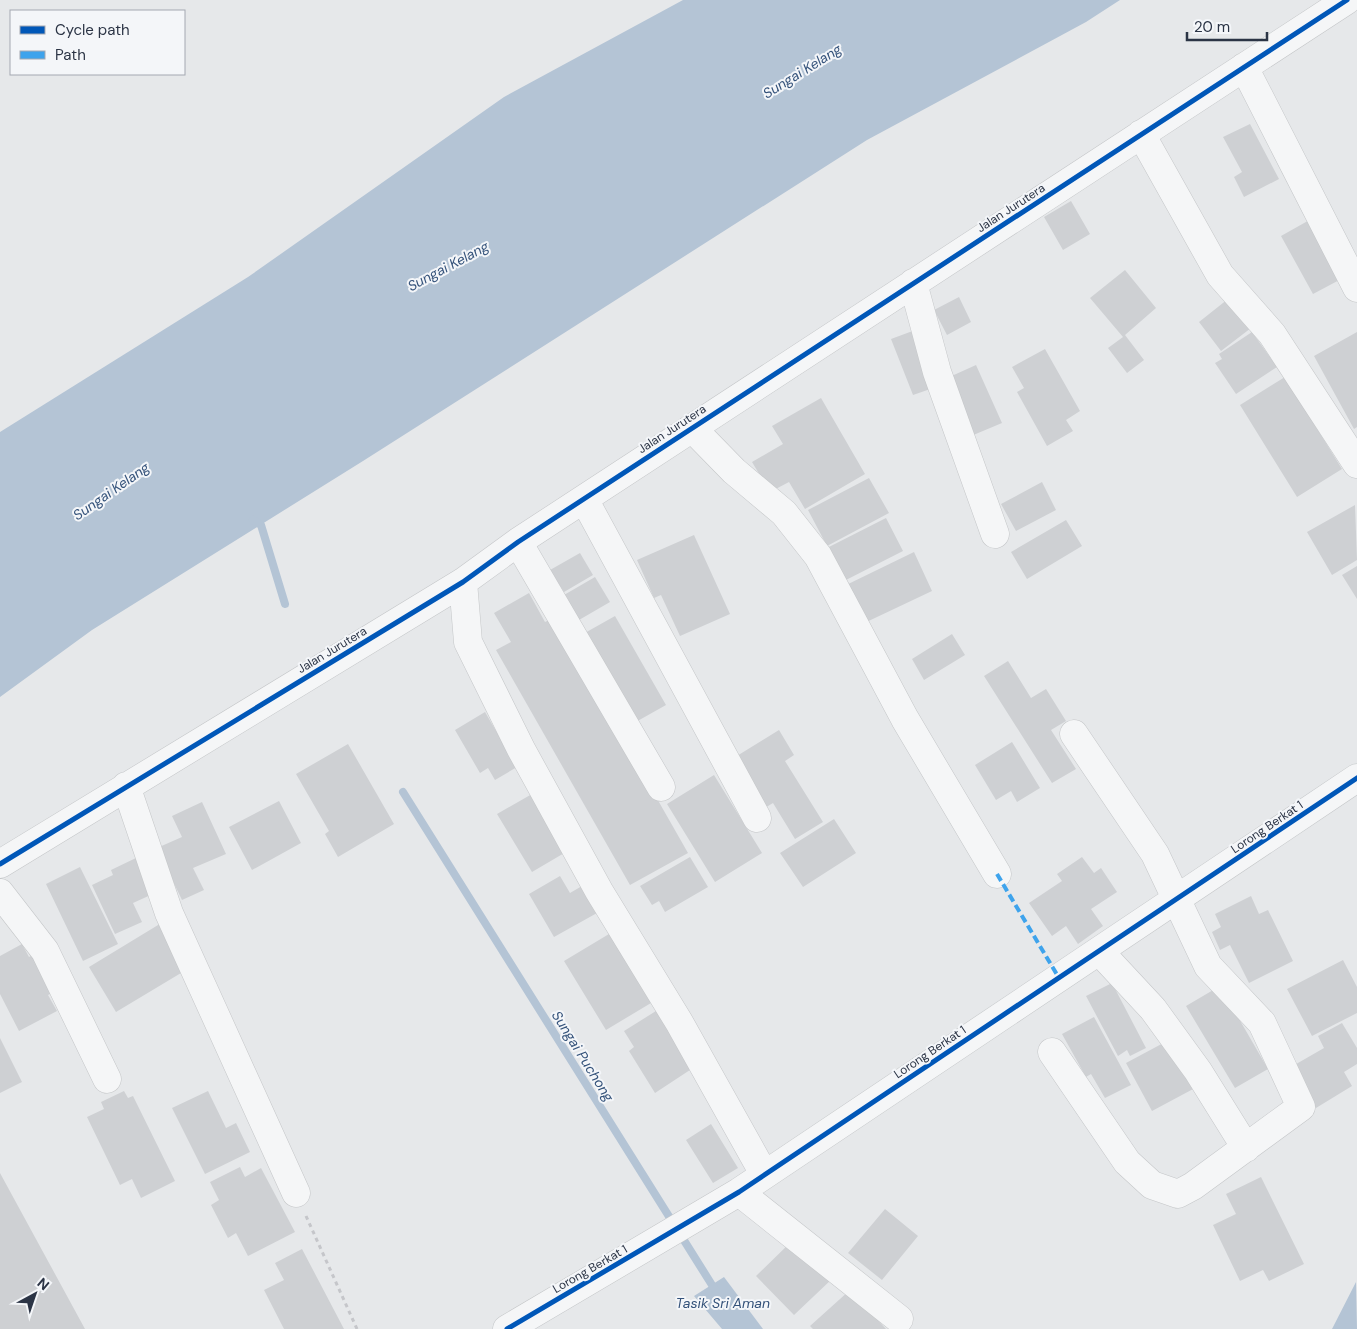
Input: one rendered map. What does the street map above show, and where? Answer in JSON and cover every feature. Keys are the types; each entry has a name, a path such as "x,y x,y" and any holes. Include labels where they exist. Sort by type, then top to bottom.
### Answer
{"street":[{"name":"Jalan Jurutera","path":"0,864 463,582 518,542 1347,0"},
{"path":"1244,67 1357,288"},
{"path":"1141,134 1220,275 1272,334 1357,464"},
{"path":"913,284 937,372 995,534"},
{"path":"692,428 734,471 784,514 818,556 905,719 997,874"},
{"path":"584,499 757,818"},
{"path":"518,542 661,787"},
{"path":"463,582 468,642 521,749 599,891 679,1022 764,1174"},
{"path":"1052,1052 1127,1162 1152,1186 1178,1194 1246,1148 1301,1107 1262,1023 1208,966 1155,854 1074,734"},
{"name":"Lorong Berkat 1","path":"506,1329 739,1192 1357,778"},
{"path":"126,786 169,913 296,1193"},
{"path":"0,893 45,951 107,1079"},
{"path":"1099,951 1153,1009 1198,1071 1246,1148"},
{"path":"739,1192 899,1319"}],"path":[{"path":"296,1193 357,1329"}],"water":[{"name":"Sungai Kelang","path":"683,0 1120,0 1086,22 867,140 363,461 92,630 0,697 0,432 248,277 504,97"},
{"name":"Tasik Sri Aman","path":"724,1277 763,1329 722,1329 694,1296"},
{"path":"1356,1282 1357,1329 1332,1329"}],"building":[{"path":"1250,124 1279,179 1244,197 1234,177 1242,172 1223,137"},
{"path":"1071,201 1090,234 1063,250 1044,217"},
{"path":"1313,218 1345,277 1313,294 1281,236"},
{"path":"1125,270 1156,308 1125,335 1144,360 1127,373 1108,348 1123,337 1090,298"},
{"path":"959,297 971,322 947,335 934,310"},
{"path":"1228,299 1251,328 1221,351 1199,322"},
{"path":"918,329 939,386 913,395 891,339"},
{"path":"1252,332 1277,367 1236,394 1215,363 1222,359 1219,354"},
{"path":"1357,332 1357,427 1354,429 1314,356"},
{"path":"1045,349 1080,411 1066,420 1073,431 1047,446 1017,392 1024,388 1012,367"},
{"path":"976,365 1002,423 971,436 945,379"},
{"path":"1285,377 1342,469 1297,497 1240,405"},
{"path":"821,398 865,474 805,509 789,482 770,492 752,462 783,444 772,426"},
{"path":"869,478 889,513 827,546 808,510"},
{"path":"1042,482 1056,510 1016,531 1001,504"},
{"path":"1355,505 1357,560 1332,575 1307,532"},
{"path":"886,518 903,551 840,583 823,550"},
{"path":"1066,520 1082,546 1027,579 1011,552"},
{"path":"694,535 730,614 680,636 661,595 654,598 637,560"},
{"path":"914,552 932,591 858,626 840,588"},
{"path":"580,553 593,575 564,592 550,570"},
{"path":"1357,566 1357,599 1342,575"},
{"path":"595,577 610,602 579,620 564,595"},
{"path":"529,593 545,622 554,618 688,853 630,885 496,650 511,642 494,613"},
{"path":"615,616 666,705 634,723 583,634"},
{"path":"952,634 965,655 924,680 912,659"},
{"path":"1008,661 1031,698 1046,689 1066,721 1051,730 1076,769 1052,783 984,676"},
{"path":"485,712 517,767 495,780 488,768 480,773 455,730"},
{"path":"779,730 794,755 785,761 823,822 795,839 773,803 763,809 732,759"},
{"path":"1012,742 1040,788 1017,802 1011,791 996,800 975,765"},
{"path":"348,744 394,824 338,857 325,834 329,831 296,774"},
{"path":"714,775 762,853 715,882 667,804"},
{"path":"532,794 566,852 532,872 497,814"},
{"path":"279,801 301,843 252,870 229,827"},
{"path":"202,802 226,854 193,868 204,890 182,900 157,848 182,837 172,816"},
{"path":"834,819 856,853 803,887 780,853"},
{"path":"138,857 155,893 133,903 142,922 115,934 92,885 113,875 111,870"},
{"path":"690,857 708,887 665,912 659,901 652,905 640,886"},
{"path":"1082,857 1094,873 1101,868 1117,892 1091,909 1103,926 1078,944 1066,926 1052,936 1029,903 1062,881 1057,874"},
{"path":"80,867 118,944 83,961 46,884"},
{"path":"560,876 570,893 582,886 597,913 554,937 529,894"},
{"path":"1251,896 1259,914 1268,910 1293,961 1249,983 1230,945 1220,950 1212,932 1221,927 1215,914"},
{"path":"163,922 191,967 116,1012 89,967"},
{"path":"614,931 656,1000 606,1030 564,961"},
{"path":"22,944 29,957 40,951 60,989 48,995 57,1011 19,1031 0,994 0,956"},
{"path":"1343,960 1357,987 1357,1013 1312,1036 1287,989"},
{"path":"1112,983 1146,1048 1130,1056 1127,1050 1118,1056 1086,996"},
{"path":"1220,986 1268,1069 1235,1088 1186,1006"},
{"path":"656,1011 693,1068 655,1093 629,1051 634,1047 624,1031"},
{"path":"1094,1017 1131,1085 1105,1098 1091,1074 1086,1077 1062,1034"},
{"path":"1342,1023 1357,1048 1357,1064 1344,1072 1352,1086 1316,1108 1291,1067 1324,1048 1318,1036"},
{"path":"0,1038 22,1082 0,1093"},
{"path":"1169,1040 1195,1088 1152,1111 1126,1063"},
{"path":"124,1091 128,1098 133,1096 175,1181 141,1198 132,1179 120,1185 87,1117 104,1109 101,1102"},
{"path":"208,1091 226,1128 236,1123 250,1152 205,1174 172,1108"},
{"path":"711,1124 738,1168 713,1183 686,1140"},
{"path":"240,1167 245,1177 261,1168 295,1232 248,1256 236,1233 228,1238 211,1205 219,1200 210,1182"},
{"path":"0,1173 85,1329 0,1329"},
{"path":"1261,1177 1304,1264 1269,1281 1263,1270 1240,1281 1213,1225 1236,1214 1226,1194"},
{"path":"885,1209 918,1236 882,1280 848,1253"},
{"path":"795,1238 833,1278 794,1315 756,1276"},
{"path":"302,1249 344,1329 284,1329 264,1290 284,1280 275,1263"},
{"path":"850,1290 886,1329 813,1329 810,1326"}],"waterway":[{"name":"Sungai Puchong","path":"253,520 261,525 285,604"},
{"name":"Sungai Puchong","path":"403,792 717,1293"}],"marked path":[{"path":"997,874 1059,978"}],"cycle path":[{"path":"0,864 463,582 518,542 1347,0"},
{"path":"507,1329 739,1192 1357,778"}]}
